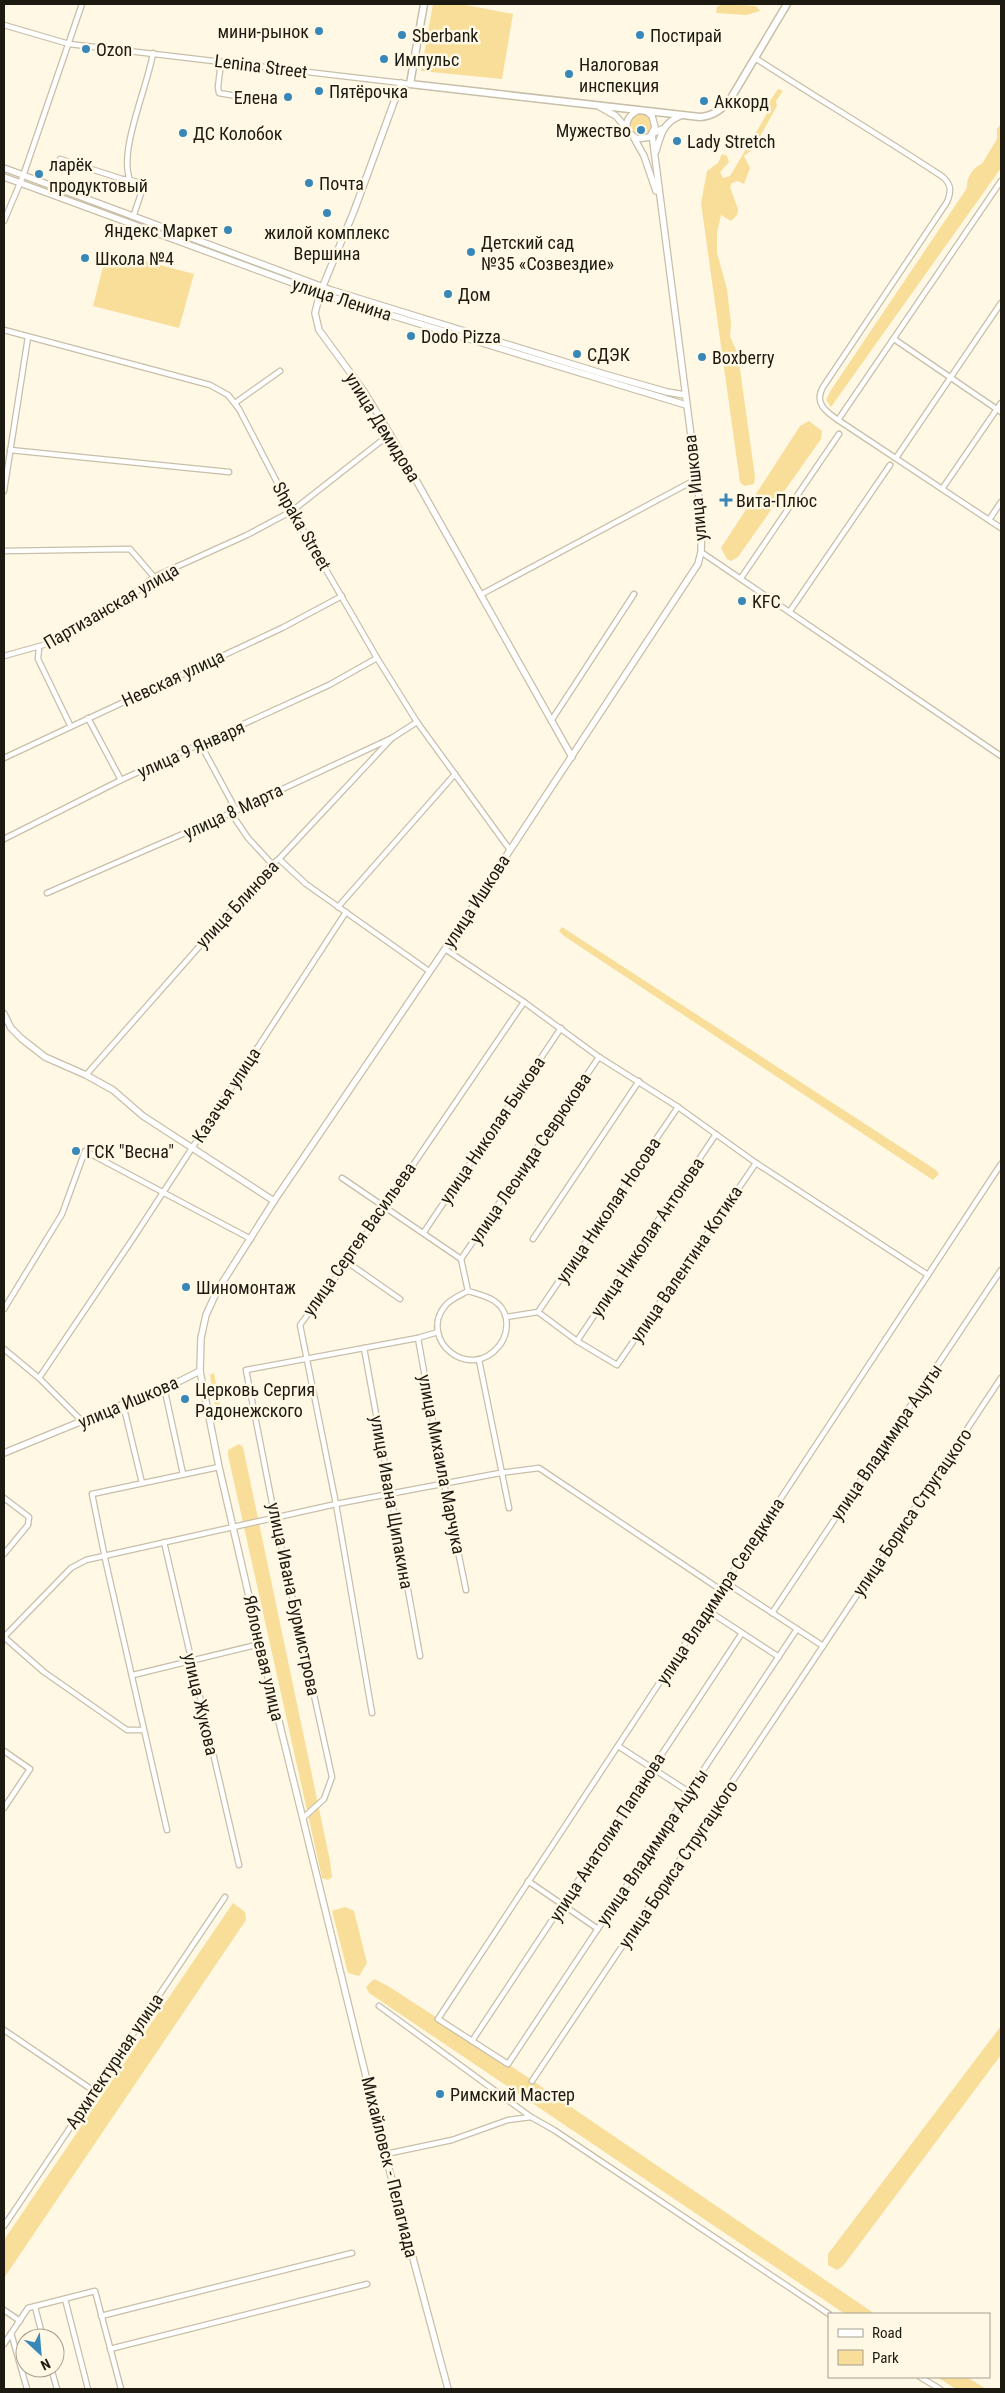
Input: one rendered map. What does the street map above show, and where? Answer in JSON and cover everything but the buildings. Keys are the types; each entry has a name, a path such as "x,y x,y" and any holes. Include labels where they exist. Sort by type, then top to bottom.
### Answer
{"main road":[{"path":"410,84 424,4"},
{"name":"Lenina Street","path":"410,84 680,116 704,116 721,110 731,98 787,4"}],"street":[{"path":"4,221 23,176 82,4"},
{"name":"Lenina Street","path":"4,25 69,44 410,84"},
{"path":"130,180 127,172 130,143 153,53"},
{"path":"755,58 826,104 879,134 943,177 951,190 947,202 819,394 819,401 822,408 838,420 1001,528"},
{"path":"221,62 219,93 242,97"},
{"name":"улица Демидова","path":"401,83 354,211 320,293 315,313 319,330 363,390 390,434 572,757"},
{"path":"596,105 616,116 634,138 646,139 680,116"},
{"path":"627,129 628,118 642,110 655,120 652,134"},
{"path":"656,153 662,129"},
{"name":"улица Ишкова","path":"4,1453 164,1387 200,1370 201,1338 206,1314 217,1291 274,1201 445,949 686,585 698,564 701,552 702,521 660,206 656,153 652,134"},
{"name":"улица Ишкова","path":"634,138 648,165 660,206"},
{"path":"60,159 140,184 143,188 133,217"},
{"name":"улица Ленина","path":"4,168 323,286 604,374 685,395"},
{"name":"улица Ленина","path":"4,177 320,293 686,405"},
{"path":"838,420 1001,181"},
{"path":"896,458 1001,303"},
{"name":"Shpaka Street","path":"4,330 210,385 221,389 234,402 292,511 377,658 417,722 510,850"},
{"path":"4,491 28,337"},
{"path":"894,339 951,376 999,411"},
{"path":"234,402 280,372"},
{"path":"942,489 999,411 1001,404"},
{"name":"Партизанская улица","path":"4,656 28,648 38,648 130,597 154,578 247,535 292,511 390,434"},
{"path":"741,578 839,434"},
{"path":"10,450 230,472"},
{"path":"790,611 890,465"},
{"path":"480,595 560,554 691,482 696,477"},
{"path":"989,520 1001,502"},
{"path":"4,551 130,549 154,578"},
{"path":"701,552 1001,756"},
{"path":"551,721 634,594"},
{"name":"Невская улица","path":"4,758 282,628 342,596"},
{"path":"38,648 38,659 70,726"},
{"name":"улица 9 Января","path":"4,839 121,780 328,686 377,658"},
{"path":"88,718 121,780"},
{"name":"улица 8 Марта","path":"47,893 230,813 392,738 417,722"},
{"name":"улица Блинова","path":"86,1075 272,864 279,859 392,738"},
{"path":"201,745 236,810"},
{"path":"338,907 455,774"},
{"path":"230,813 248,838 272,864"},
{"path":"279,859 306,884 429,971"},
{"name":"Казачья улица","path":"39,1378 346,912"},
{"path":"445,949 524,1002 599,1057 678,1107 756,1163 928,1275"},
{"name":"улица Сергея Васильева","path":"372,1713 336,1504 300,1325 346,1262 524,1002"},
{"path":"4,1017 22,1039 45,1057 86,1075 113,1090 143,1116 274,1201"},
{"name":"улица Николая Быкова","path":"424,1232 561,1028"},
{"name":"улица Леонида Севрюкова","path":"461,1259 599,1057"},
{"path":"533,1239 639,1082"},
{"name":"улица Николая Носова","path":"538,1312 678,1107"},
{"name":"улица Николая Антонова","path":"577,1340 716,1134"},
{"path":"4,1309 62,1214 85,1150 251,1239"},
{"name":"улица Валентина Котика","path":"577,1340 617,1365 756,1163"},
{"name":"улица Владимира Селедкина","path":"472,2041 438,2018 1001,1164"},
{"path":"342,1178 424,1232 461,1259 468,1291"},
{"path":"346,1262 400,1299"},
{"name":"улица Владимира Ацуты","path":"772,1614 1001,1270"},
{"path":"468,1291 488,1297 499,1304 506,1317 507,1330 502,1342 495,1352 479,1360 460,1359 451,1353 443,1344 438,1332 440,1317 446,1305 468,1291"},
{"path":"506,1317 538,1312 577,1340"},
{"path":"306,1358 418,1338 438,1332"},
{"name":"улица Михаила Марчука","path":"418,1338 444,1483 466,1590"},
{"name":"улица Ивана Щипакина","path":"364,1348 420,1656"},
{"path":"4,1349 39,1378 82,1421"},
{"name":"улица Ивана Бурмистрова","path":"303,1818 324,1799 332,1777 246,1370 306,1358"},
{"path":"479,1360 508,1508"},
{"name":"Яблоневая улица","path":"200,1370 219,1467 260,1644 334,1944"},
{"name":"улица Бориса Стругацкого","path":"532,2081 1001,1378"},
{"path":"164,1387 183,1474"},
{"path":"123,1404 142,1483"},
{"path":"167,1830 133,1675 116,1611 92,1494 219,1467"},
{"path":"144,1730 127,1730 44,1672 4,1637 71,1568 86,1560 105,1554 234,1528 336,1504 500,1473 539,1468 720,1590"},
{"path":"4,1498 29,1517 28,1525 4,1554"},
{"name":"улица Жукова","path":"164,1542 239,1865"},
{"path":"726,1582 823,1646"},
{"path":"707,1610 779,1656"},
{"name":"улица Владимира Ацуты","path":"472,2041 508,2064 797,1630"},
{"name":"улица Анатолия Папанова","path":"472,2041 742,1633"},
{"path":"133,1675 260,1644"},
{"path":"618,1746 689,1792"},
{"path":"4,1751 30,1769 4,1808"},
{"path":"528,1882 598,1929"},
{"name":"Архитектурная улица","path":"4,2226 225,1897"},
{"name":"Михайловск - Пелагиада","path":"334,1944 386,2154 448,2389"},
{"path":"378,2006 531,2117 554,2130 828,2313"},
{"path":"4,2030 94,2091"},
{"path":"386,2154 452,2140 508,2120 531,2117"},
{"path":"102,2316 352,2253"},
{"path":"110,2349 367,2284"},
{"path":"4,2344 28,2308 95,2291 121,2389"},
{"path":"65,2300 88,2389"},
{"path":"35,2307 40,2328"},
{"path":"4,2310 20,2321"},
{"path":"11,2333 26,2389"},
{"path":"922,2378 940,2389"}],"green space":[{"path":"433,4 461,4 513,14 502,79 421,71"},
{"path":"722,4 756,6 760,11 746,15 716,13 717,7"},
{"path":"778,89 783,91 776,101 777,106 753,149 744,156 750,168 744,184 738,181 732,183 730,187 738,209 737,215 731,221 721,215 717,233 717,253 727,289 731,324 730,336 738,355 755,477 754,484 744,486 740,482 701,203 707,171 718,163 722,154 727,156 729,162 720,172 723,178 730,176 764,119 769,109 768,104"},
{"path":"641,114 649,117 652,125 649,133 641,136 633,133 630,125 633,117"},
{"path":"1001,124 1001,168 831,407 826,400 831,390 967,188 971,173 982,164 997,139 997,129"},
{"path":"29,182 314,286 312,288 29,184"},
{"path":"107,251 194,274 179,328 93,306"},
{"path":"329,294 680,399 680,400"},
{"path":"809,421 822,431 821,439 738,557 731,561 727,559 721,548 800,426"},
{"path":"562,927 936,1170 939,1174 933,1180 564,936 559,931"},
{"path":"214,1373 221,1410 216,1411 210,1375"},
{"path":"239,1444 243,1447 330,1861 332,1877 328,1880 322,1878 228,1455 228,1450"},
{"path":"233,1903 245,1912 246,1920 4,2278 4,2240"},
{"path":"345,1907 354,1911 367,1963 359,1976 348,1973 332,1911"},
{"path":"374,1979 388,1986 508,2064 874,2313 844,2313 369,1993 366,1987"},
{"path":"1001,2026 1001,2055 843,2266 837,2270 828,2265 828,2254"},
{"path":"939,2378 969,2378 986,2389 956,2389"}],"place":[{"name":"мини-рынок","path":"319,31"},
{"name":"Sberbank","path":"402,35"},
{"name":"Постирай","path":"640,35"},
{"name":"Ozon","path":"86,49"},
{"name":"Импульс","path":"384,59"},
{"name":"Налоговая инспекция","path":"569,74"},
{"name":"Пятёрочка","path":"319,91"},
{"name":"Елена","path":"288,97"},
{"name":"Аккорд","path":"704,101"},
{"name":"Мужество","path":"641,130"},
{"name":"ДС Колобок","path":"183,133"},
{"name":"Lady Stretch","path":"677,141"},
{"name":"ларёк продуктовый","path":"39,174"},
{"name":"Почта","path":"309,183"},
{"name":"жилой комплекс Вершина","path":"327,213"},
{"name":"Яндекс Маркет","path":"228,230"},
{"name":"Детский сад №35 «Созвездие»","path":"471,252"},
{"name":"Школа №4","path":"85,258"},
{"name":"Дом","path":"448,294"},
{"name":"Dodo Pizza","path":"411,336"},
{"name":"СДЭК","path":"577,354"},
{"name":"Boxberry","path":"702,357"},
{"name":"Вита-Плюс","path":"726,500"},
{"name":"KFC","path":"742,601"},
{"name":"ГСК \"Весна\"","path":"76,1151"},
{"name":"Шиномонтаж","path":"186,1287"},
{"name":"Церковь Сергия Радонежского","path":"185,1399"},
{"name":"Римский Мастер","path":"440,2094"}]}
